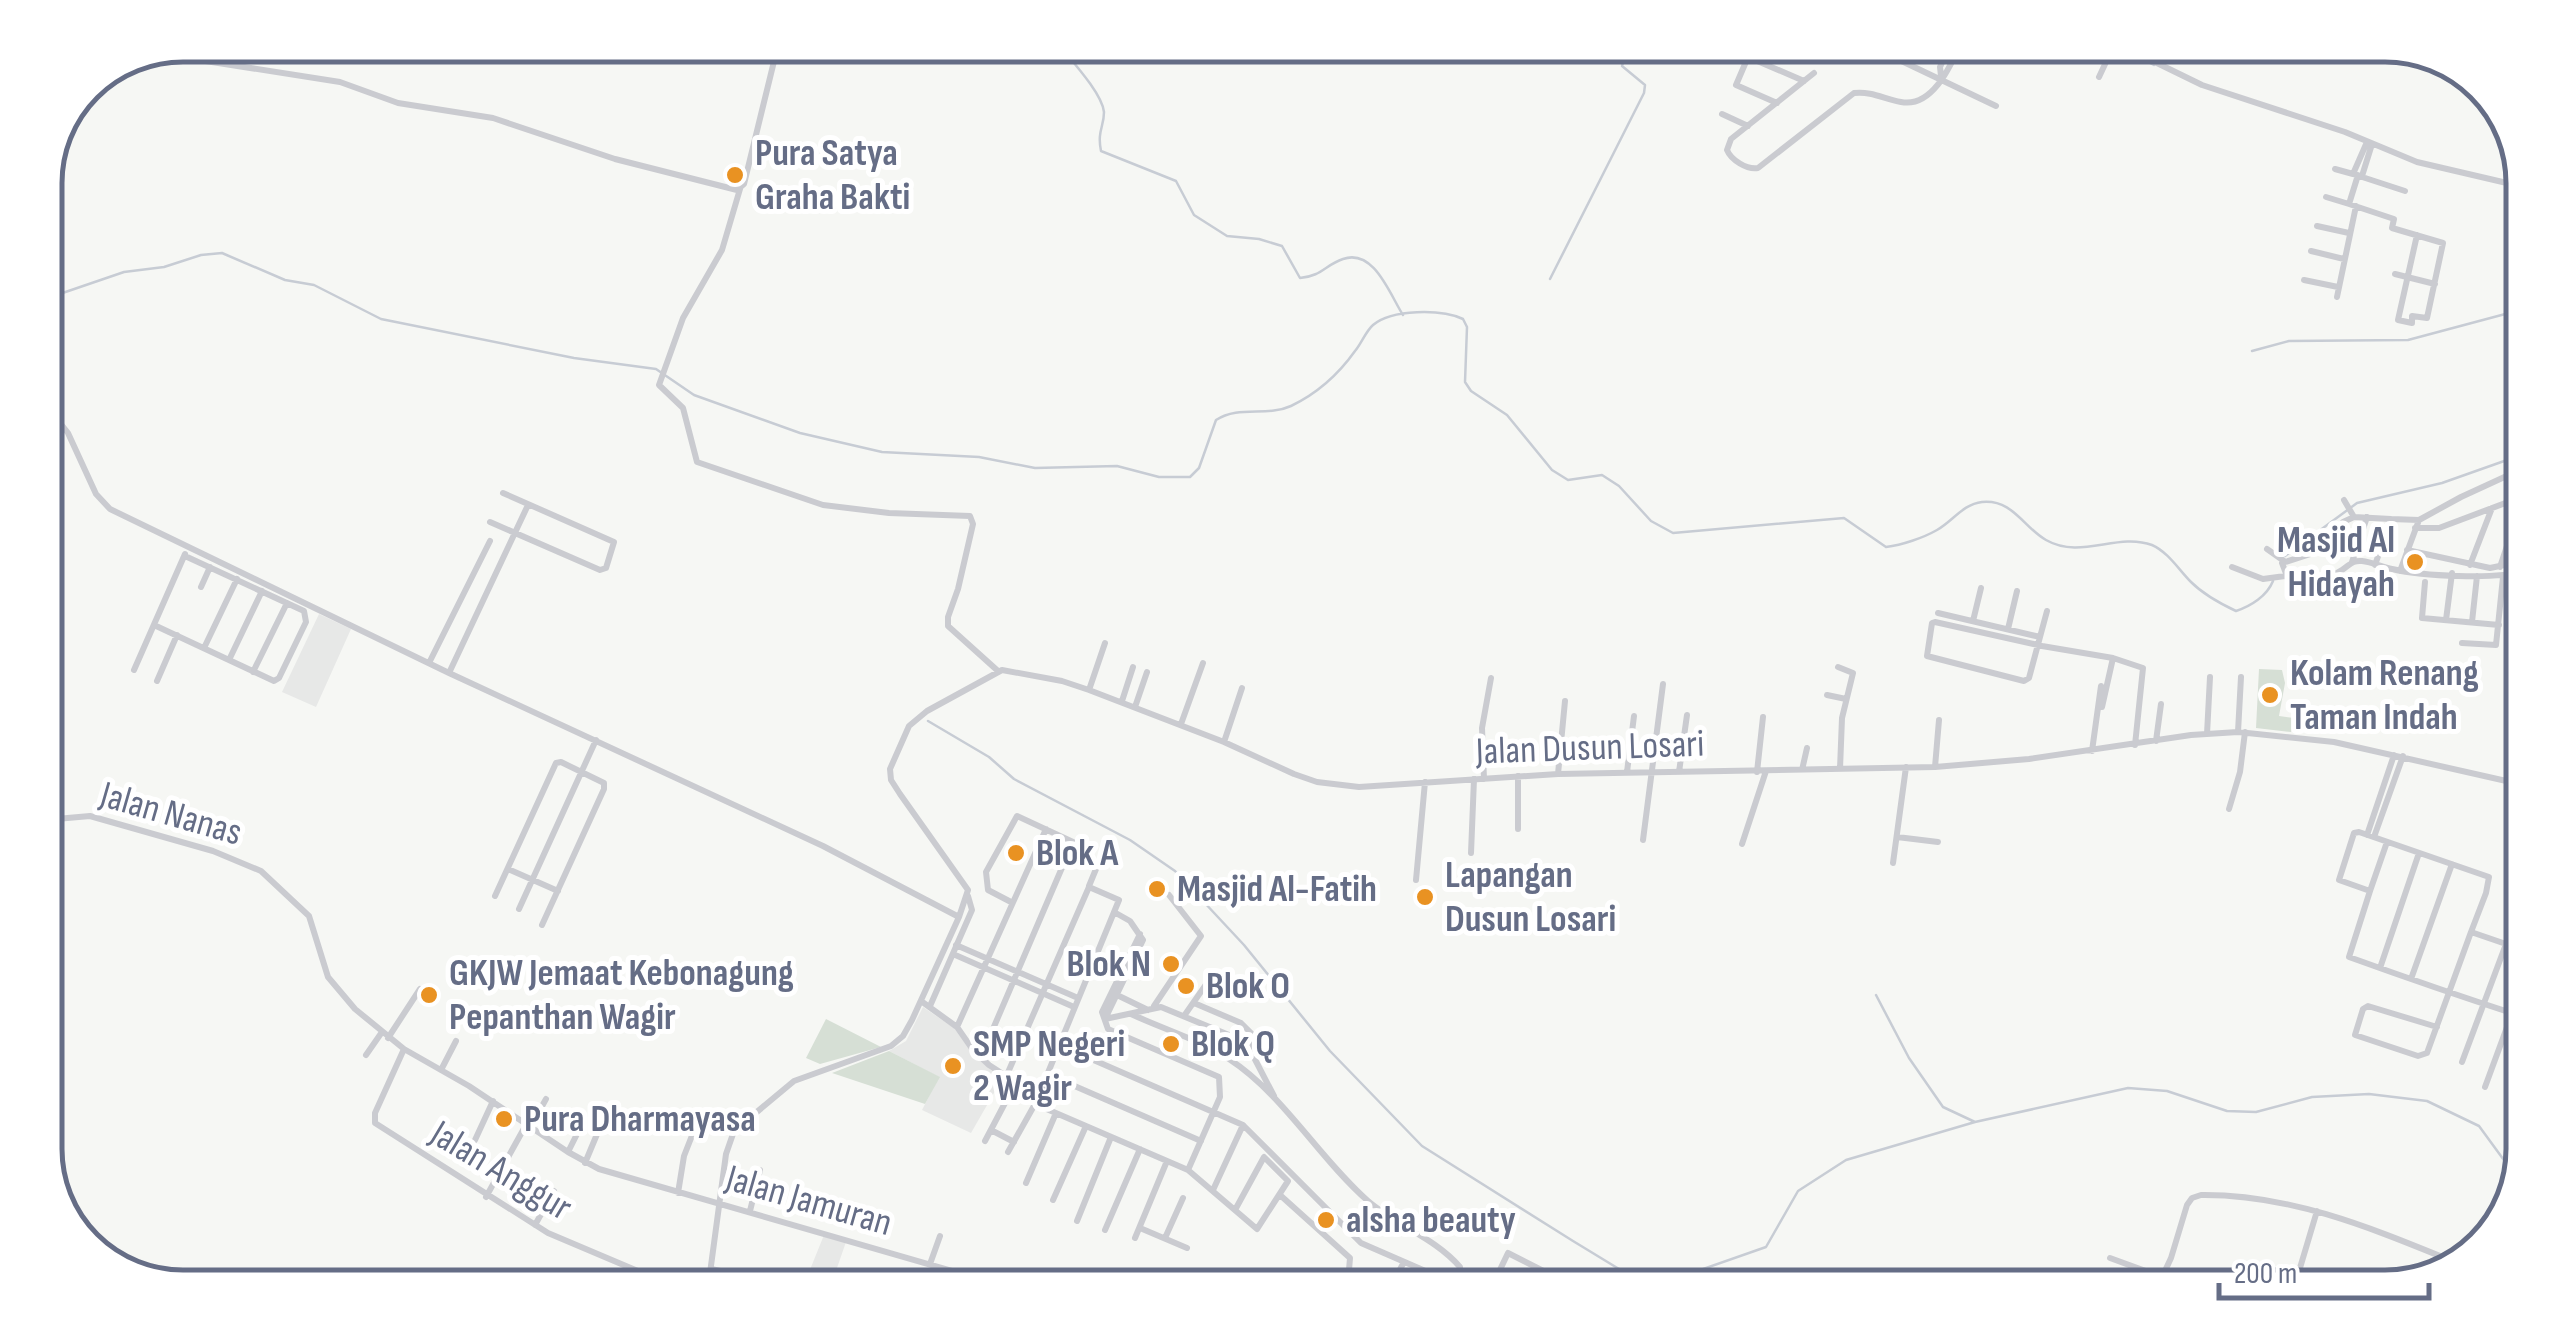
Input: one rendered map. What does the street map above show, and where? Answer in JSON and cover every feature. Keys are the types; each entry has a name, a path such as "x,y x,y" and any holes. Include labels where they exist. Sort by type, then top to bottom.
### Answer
{"street":[{"path":"212,62 340,82 398,102 493,118 615,159 740,190"},
{"path":"773,62 746,176 722,250 689,306 663,373 661,390 682,408 695,456 702,465 823,505 889,513 970,516 972,524 948,626 998,671 914,720 890,769 891,780 900,794 966,885 972,910 930,1006"},
{"path":"1746,62 1736,84 1777,104"},
{"path":"1760,62 1804,80"},
{"path":"1905,62 1996,106"},
{"path":"1941,78 1943,62"},
{"path":"1814,72 1730,140 1726,150 1729,156 1753,170 1854,93 1870,92 1912,103 1925,97 1952,62"},
{"path":"2099,77 2107,62"},
{"path":"2153,62 2202,85 2416,162 2506,183"},
{"path":"1722,114 1748,126"},
{"path":"2337,297 2358,175 2370,143"},
{"path":"2335,168 2405,192"},
{"path":"2326,197 2394,219 2392,228 2417,235 2444,243 2428,318 2412,316 2412,323 2398,320 2417,235"},
{"path":"2317,226 2349,233"},
{"path":"2310,251 2344,259"},
{"path":"2395,274 2434,284"},
{"path":"2304,280 2338,287"},
{"path":"63,427 101,502 210,567 304,611 307,619 279,678 274,681 154,625"},
{"path":"2400,571 2417,524 2460,497 2506,476"},
{"path":"490,522 600,570 606,568 614,542 502,493"},
{"path":"2345,501 2353,515"},
{"path":"2267,550 2282,559 2323,550 2339,525 2353,515 2439,528 2506,502"},
{"path":"449,673 528,504"},
{"path":"2470,566 2492,507"},
{"path":"2282,559 2287,582 2294,584 2340,572 2352,562 2368,517"},
{"path":"2374,565 2391,519"},
{"path":"429,663 490,541"},
{"path":"2500,566 2506,548"},
{"path":"2407,550 2470,566 2506,564"},
{"path":"134,670 186,552"},
{"path":"186,552 823,846 959,917"},
{"path":"2352,562 2400,571 2504,577 2494,646 2462,643"},
{"path":"201,587 210,567"},
{"path":"2232,567 2254,578 2285,576"},
{"path":"2446,620 2452,573"},
{"path":"2472,622 2477,576"},
{"path":"204,648 236,579"},
{"path":"2425,582 2422,618 2499,625"},
{"path":"1973,621 1981,588"},
{"path":"2008,629 2017,590"},
{"path":"229,660 262,591"},
{"path":"253,672 287,603"},
{"path":"2048,611 2039,641 2029,678 2024,681 1926,654 1934,622 2039,641 2140,666 2144,673 2135,745"},
{"path":"1938,612 2039,641"},
{"path":"157,681 177,635"},
{"path":"1089,690 1106,642"},
{"path":"2102,708 2112,658"},
{"path":"1181,724 1203,662"},
{"path":"1122,701 1133,667"},
{"path":"1838,668 1853,672 1846,700 1840,769"},
{"name":"Jalan Dusun Losari","path":"998,671 1062,681 1181,724 1317,782 1359,787 1558,774 1935,766 2242,732 2334,742 2506,781"},
{"path":"1135,707 1147,672"},
{"path":"2207,734 2210,676"},
{"path":"2230,809 2240,772 2241,677"},
{"path":"1484,779 1482,728 1491,678"},
{"path":"1643,840 1664,684"},
{"path":"2092,751 2102,686"},
{"path":"1224,742 1242,688"},
{"path":"1827,696 1846,700"},
{"path":"1558,774 1565,701"},
{"path":"2156,741 2161,704"},
{"path":"1679,772 1687,715"},
{"path":"1627,772 1634,716"},
{"path":"1742,844 1762,771 1763,718"},
{"path":"1935,766 1939,720"},
{"path":"519,909 596,740"},
{"path":"1802,770 1806,748"},
{"path":"2370,836 2399,756"},
{"path":"495,896 554,765 560,762 581,771 605,786 542,924"},
{"path":"1894,863 1906,767"},
{"path":"1518,776 1518,829"},
{"path":"1472,853 1474,779"},
{"path":"1416,880 1425,782"},
{"name":"Jalan Nanas","path":"63,818 90,816 213,851 261,870 303,907 314,929 323,967 335,989 404,1049 529,1125"},
{"path":"981,1058 1073,842 1017,816 986,872 988,890 1011,902"},
{"path":"957,1027 1046,829"},
{"path":"2370,890 2339,880 2354,833 2489,879 2450,993 2427,1053 2420,1056 2355,1036 2362,1009 2368,1006 2437,1026"},
{"path":"1897,837 1938,842"},
{"path":"2387,842 2348,957 2506,1011"},
{"path":"2380,968 2419,853"},
{"path":"2412,980 2452,864"},
{"path":"508,869 558,891"},
{"path":"1006,1078 1096,869"},
{"path":"1008,1152 1037,1101 1119,900 1089,887"},
{"path":"1105,1020 1151,1008 1201,936 1169,895"},
{"path":"716,1270 711,1269 727,1146 739,1124 794,1081 898,1042 968,896"},
{"path":"1105,1020 1143,940 1130,922 1114,912"},
{"path":"2462,1062 2506,944 2471,932"},
{"path":"1140,934 1102,1012 1108,1029 1218,1077 1220,1097 1188,1170"},
{"path":"956,946 1078,998"},
{"path":"952,954 1074,1007"},
{"path":"1184,1016 1214,973"},
{"path":"366,1055 420,988"},
{"path":"1117,995 1135,1004 1184,1016 1246,1042 1268,1086 1346,1182 1373,1205 1444,1249 1460,1270"},
{"path":"920,1001 957,1027 981,1058 1037,1101 1056,1113 1188,1170 1256,1230 1288,1181 1264,1157 1235,1210"},
{"path":"1194,1002 1241,1022 1253,1035 1252,1053"},
{"path":"1132,1014 1135,1004"},
{"path":"1132,1014 1233,1061 1287,1112"},
{"path":"2485,1087 2506,1027"},
{"path":"441,1070 456,1041"},
{"path":"1059,1045 1243,1126 1361,1243 1423,1270"},
{"name":"Jalan Anggur","path":"404,1049 375,1113 375,1123 535,1225 633,1270"},
{"path":"1047,1074 1201,1140"},
{"path":"985,1140 1015,1084"},
{"path":"486,1197 546,1099"},
{"path":"475,1140 493,1101"},
{"path":"1026,1184 1056,1113"},
{"path":"568,1152 582,1124 576,1119"},
{"name":"Jalan Jamuran","path":"529,1125 610,1174 750,1210 950,1270"},
{"path":"1053,1200 1086,1126"},
{"path":"1213,1190 1243,1126"},
{"path":"586,1162 600,1127"},
{"path":"990,1130 1014,1142"},
{"path":"678,1193 684,1156 693,1133"},
{"path":"1077,1221 1111,1137"},
{"path":"1104,1230 1140,1149"},
{"path":"1135,1238 1167,1161"},
{"path":"750,1210 760,1170"},
{"path":"535,1225 554,1190"},
{"path":"1280,1195 1350,1258 1349,1270"},
{"path":"2164,1270 2186,1204 2196,1196 2262,1200 2317,1211 2441,1257"},
{"path":"1164,1238 1182,1198"},
{"path":"2299,1270 2317,1211"},
{"path":"1140,1228 1186,1248"},
{"path":"930,1264 940,1236"},
{"path":"1499,1270 1508,1253 1542,1270"},
{"path":"2110,1258 2143,1270"},
{"path":"1400,1270 1404,1262"}],"shaded area":[{"path":"319,614 351,629 316,707 282,692"},
{"name":"Kolam Renang Taman Indah","path":"2259,669 2282,670 2285,683 2279,716 2294,718 2291,732 2256,728"},
{"name":"SMP Negeri 2 Wagir","path":"923,1007 954,1028 973,1055 1002,1079 971,1133 922,1110 939,1077 889,1051 906,1041"},
{"path":"826,1019 881,1047 820,1064 806,1058"},
{"path":"889,1051 940,1077 925,1104 832,1073"},
{"path":"824,1235 846,1242 836,1270 810,1270"}],"waterway":[{"path":"1073,62 1102,104 1101,151 1176,181 1194,215 1227,236 1282,246 1300,278 1343,259 1364,260 1380,275 1403,315"},
{"path":"1550,279 1644,93 1645,85 1622,66 1623,62"},
{"path":"2148,62 2154,65"},
{"path":"63,293 124,272 222,253 285,280 314,285 381,319 574,358 656,369 694,395 800,433 882,452 979,457 1035,468 1117,466 1159,477 1190,477 1199,468 1216,420 1234,413 1282,409 1319,389 1342,368 1370,328 1381,320 1404,313 1442,313 1463,319 1467,327 1465,382 1471,391 1507,415 1552,470 1568,480 1602,475 1619,486 1651,521 1673,533 1844,518 1886,547 1931,533 1975,503 1993,502 2010,509 2038,535 2059,545 2152,545 2201,591 2236,611 2258,600 2273,581"},
{"path":"2252,351 2289,341 2408,340 2506,314"},
{"path":"2285,556 2357,503 2442,483 2506,460"},
{"path":"928,721 989,757 1014,779 1130,840 1175,871 1244,945 1330,1051 1422,1146 1623,1270"},
{"path":"1876,995 1909,1058 1943,1107 1975,1122 2128,1088 2167,1091 2227,1111 2256,1112 2312,1097 2369,1094 2427,1101 2479,1126 2505,1162"},
{"path":"1700,1270 1766,1247 1798,1191 1846,1160 1975,1122"}],"place":[{"name":"Pura Satya Graha Bakti","path":"735,175"},
{"name":"Masjid Al Hidayah","path":"2415,562"},
{"name":"Kolam Renang Taman Indah","path":"2270,695"},
{"name":"Blok A","path":"1016,853"},
{"name":"Masjid Al-Fatih","path":"1157,889"},
{"name":"Lapangan Dusun Losari","path":"1425,897"},
{"name":"Blok N","path":"1171,964"},
{"name":"Blok O","path":"1186,986"},
{"name":"GKJW Jemaat Kebonagung Pepanthan Wagir","path":"429,995"},
{"name":"Blok Q","path":"1171,1044"},
{"name":"SMP Negeri 2 Wagir","path":"953,1066"},
{"name":"Pura Dharmayasa","path":"504,1119"},
{"name":"alsha beauty","path":"1326,1220"}]}
